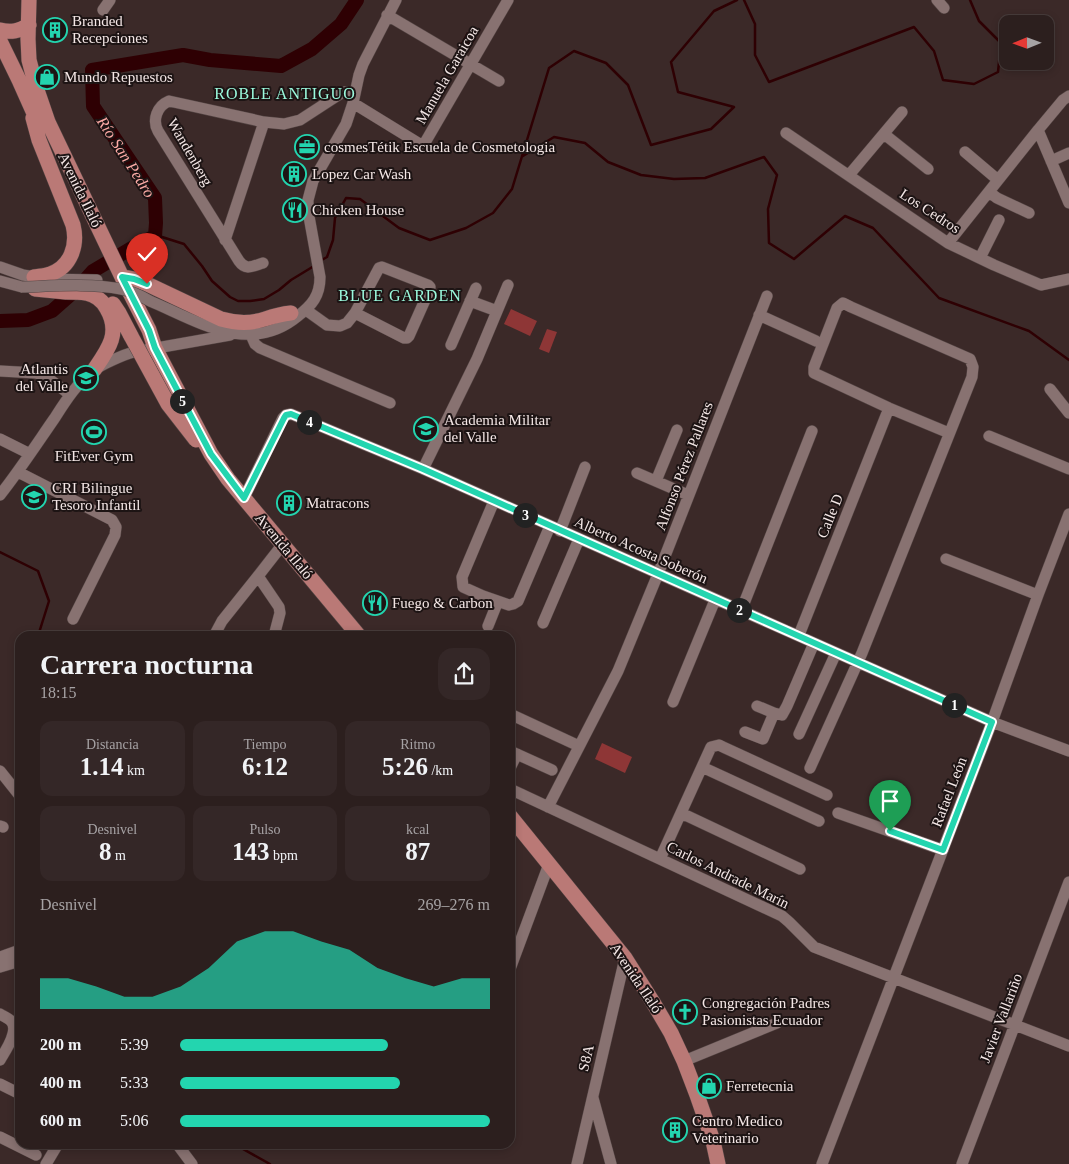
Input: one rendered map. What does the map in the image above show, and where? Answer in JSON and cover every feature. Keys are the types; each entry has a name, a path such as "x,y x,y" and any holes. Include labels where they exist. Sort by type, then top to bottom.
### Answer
{"main road":[{"name":"Avenida Ilaló","path":"29,0 29,60 37,90 48,122 98,238"},
{"path":"0,30 8,32 19,30 28,24"},
{"name":"Avenida Ilaló","path":"0,41 56,163 149,330 155,348 211,454 244,498 355,631"},
{"path":"28,100 39,140 68,210 75,233 74,248 71,257 65,265 52,274 34,277"},
{"path":"117,274 147,284 229,321 251,322 264,320 278,314 299,311"},
{"path":"87,286 103,294 116,308 168,404 196,440 211,454"},
{"path":"22,287 85,293 104,304 111,316 113,335 110,346 94,370"},
{"name":"Avenida Ilaló","path":"515,822 625,958 654,1004 684,1061 713,1141 718,1164"}],"street":[{"path":"103,10 110,0"},
{"path":"0,267 47,279 119,282 152,293 225,332 251,334 268,332 292,320 319,289 320,277 308,200 313,181 349,117 363,64 396,0"},
{"name":"Manuela Garaicoa","path":"354,98 423,146 508,0"},
{"path":"387,15 498,81"},
{"name":"Wandenberg","path":"263,263 248,267 239,261 155,125 157,113 164,103 169,102 264,122 284,124 300,120 343,92 354,98"},
{"path":"948,243 1038,130 1063,100 1069,96"},
{"path":"848,175 902,112"},
{"path":"225,240 264,122"},
{"path":"1038,130 1069,203"},
{"name":"Los Cedros","path":"786,133 948,243 1040,285 1069,279"},
{"path":"884,134 928,169"},
{"path":"966,152 998,180"},
{"path":"1051,161 1069,153"},
{"path":"989,192 997,198 1029,213"},
{"path":"980,258 999,220"},
{"path":"0,281 22,287 87,286 120,289 132,292 215,326 255,325 299,311 332,326 340,326 347,323 355,313 379,268 382,267 430,287 407,338 355,313"},
{"path":"423,469 477,359 508,285"},
{"path":"451,345 476,288"},
{"name":"Alfonso Pérez Pallares","path":"548,807 618,672 767,296"},
{"path":"470,301 497,311"},
{"path":"810,768 858,663 972,377 974,367 970,359 843,303 837,308 814,367 814,373 889,408 949,433"},
{"path":"759,315 816,341"},
{"path":"0,495 18,472 70,395 94,370 126,354 237,334"},
{"path":"251,334 255,344 260,348 390,403"},
{"path":"0,371 36,373 45,376 70,395"},
{"path":"1050,390 1069,412"},
{"name":"Calle D","path":"799,635 889,408"},
{"name":"Alberto Acosta Soberón","path":"244,498 284,418 286,415 291,414 423,469 992,722 1069,751"},
{"path":"656,481 677,430"},
{"path":"741,610 812,431"},
{"path":"989,436 1069,469"},
{"path":"0,439 30,454"},
{"path":"494,501 462,581 463,587 509,605 518,601 585,467"},
{"path":"18,472 112,520 116,527 115,534 73,619"},
{"path":"637,473 688,495"},
{"name":"Rafael León","path":"822,1164 992,722 1069,514"},
{"path":"542,623 579,539"},
{"path":"217,631 222,621 283,544"},
{"path":"946,559 1038,595"},
{"path":"258,576 279,607 280,613 275,631"},
{"path":"673,702 715,600"},
{"path":"488,626 498,601"},
{"path":"757,706 782,715 814,643"},
{"path":"799,734 836,653"},
{"path":"745,732 763,739 774,713"},
{"path":"515,716 579,746"},
{"path":"660,859 711,747 719,745 827,795"},
{"path":"515,754 552,770"},
{"path":"702,767 819,821"},
{"path":"0,771 15,790"},
{"name":"Carlos Andrade Marín","path":"515,791 782,916 814,947 1069,1046"},
{"path":"681,813 800,869"},
{"path":"838,813 943,850"},
{"path":"515,956 549,864"},
{"name":"Javier Vallariño","path":"962,1164 1069,882"},
{"path":"0,957 15,952"},
{"name":"S8A","path":"577,1164 625,958"},
{"path":"0,967 15,962"},
{"path":"0,1014 10,1020 14,1026 15,1036"},
{"path":"684,1061 777,1023"},
{"path":"0,1060 15,1042"},
{"path":"0,1084 15,1092"},
{"path":"593,1096 611,1164"},
{"path":"0,1137 15,1144"},
{"path":"24,1149 36,1155"},
{"path":"46,1164 55,1149"},
{"path":"181,1149 192,1164"}],"shaded area":[{"path":"467,32 476,38 468,52 461,48 462,46 460,45"},
{"path":"511,309 537,321 530,336 504,324"},
{"path":"547,329 557,332 549,353 539,349"},
{"path":"602,743 632,757 625,773 595,759"}],"waterway":[{"name":"Río San Pedro","path":"0,321 28,320 52,311 77,289 93,271 155,236 155,198 93,106 92,70 183,55 210,60 281,66 312,49 341,24 357,0"},
{"path":"320,261 327,257 333,240 335,218 346,198 360,199 399,228 430,240 466,228 493,213 512,189 549,68 574,51 606,63 628,85 651,145 711,129 734,107 678,92 671,62 714,11 737,0"},
{"path":"744,0 755,24 755,55 769,82 914,27 934,51 943,80 974,84 998,72 1001,43 979,21 970,0"},
{"path":"523,156 554,137 585,143 608,162 641,175 674,179 705,178 764,157 777,175 768,209 769,243 794,259 845,216 873,228 939,298 1029,331 1069,360"},
{"path":"162,237 184,244 212,281 230,297 238,301 264,299 314,266"},
{"path":"0,552 38,571 49,601 40,631"},
{"path":"243,1149 270,1164"}],"place":[{"name":"Branded Recepciones","path":"55,30"},
{"name":"Mundo Repuestos","path":"47,77"},
{"name":"cosmesTétik Escuela de Cosmetologia","path":"307,147"},
{"name":"Lopez Car Wash","path":"294,174"},
{"name":"Chicken House","path":"295,210"},
{"name":"Atlantis del Valle","path":"86,378"},
{"name":"Academia Militar del Valle","path":"426,429"},
{"name":"FitEver Gym","path":"94,432"},
{"name":"CRI Bilingue Tesoro Infantil","path":"34,497"},
{"name":"Matracons","path":"289,503"},
{"name":"Fuego & Carbon","path":"375,603"},
{"name":"Congregación Padres Pasionistas Ecuador","path":"685,1012"},
{"name":"Ferretecnia","path":"709,1086"},
{"name":"Centro Medico Veterinario","path":"675,1130"}],"district":[{"name":"ROBLE ANTIGUO","path":"285,93"},
{"name":"BLUE GARDEN","path":"400,295"}],"route":[{"path":"147,284 122,277 178,394 211,454 244,498 284,418 286,415 291,414 423,469 992,722 943,850 890,831"}]}
